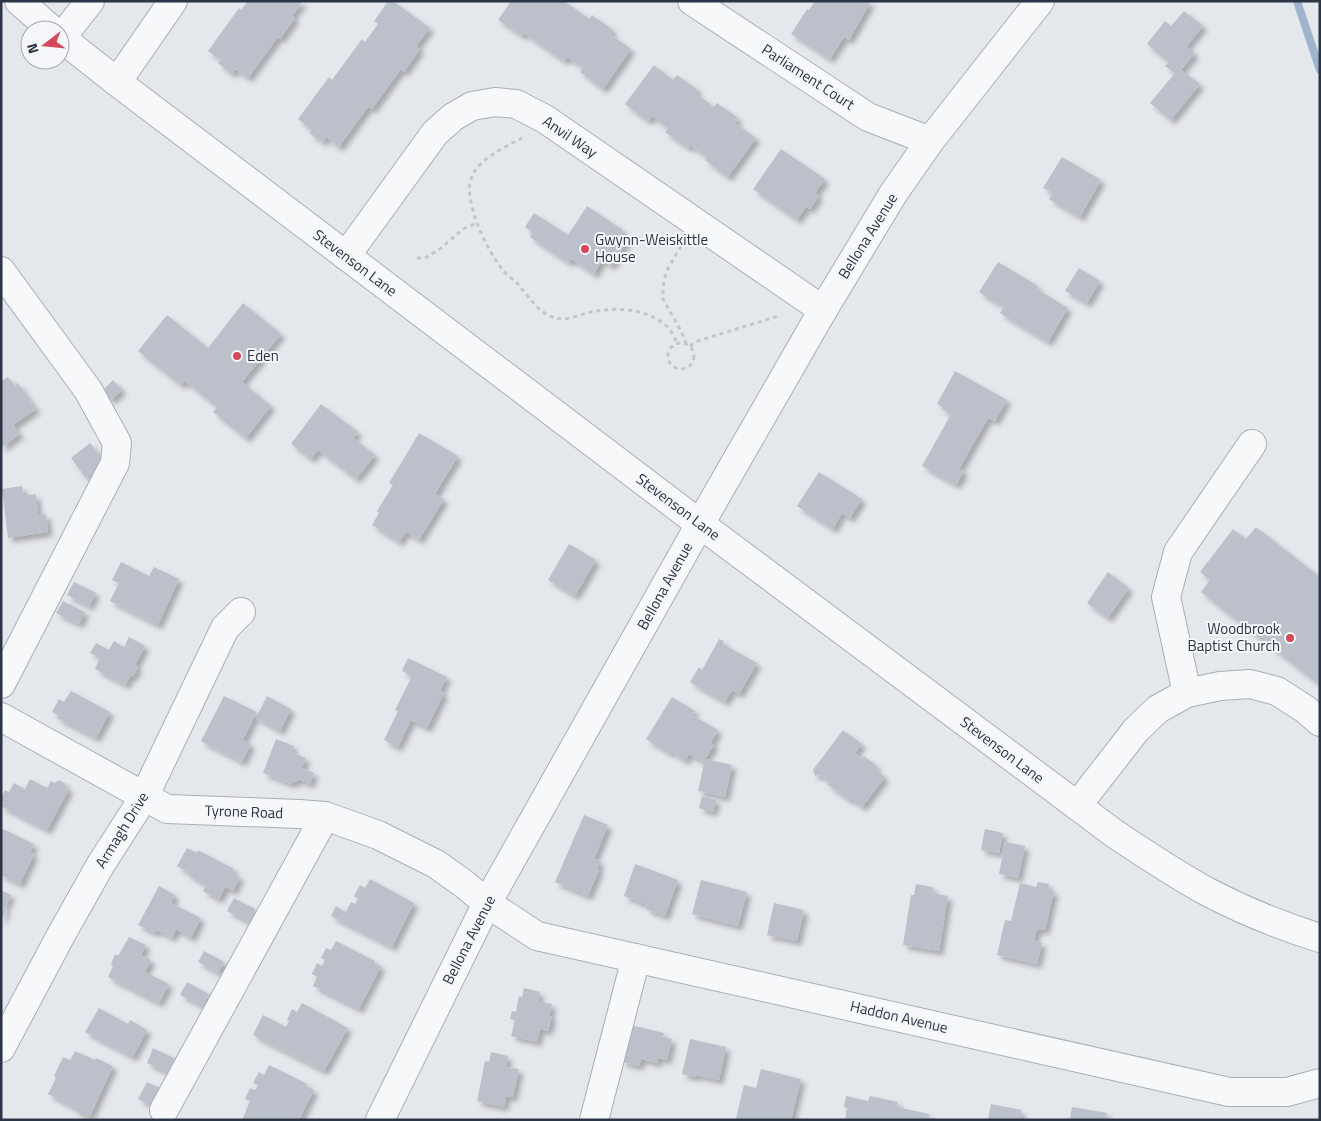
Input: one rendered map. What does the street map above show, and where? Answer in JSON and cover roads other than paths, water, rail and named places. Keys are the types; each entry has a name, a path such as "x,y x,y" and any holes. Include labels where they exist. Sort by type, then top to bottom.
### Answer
{"street":[{"name":"Stevenson Lane","path":"19,1 41,20"},
{"path":"70,22 90,1"},
{"path":"117,82 173,1"},
{"name":"Parliament Court","path":"692,1 868,117 930,141"},
{"name":"Bellona Avenue","path":"380,1120 487,903 700,524 823,310 894,194 930,141 1040,1"},
{"name":"Stevenson Lane","path":"70,45 700,524 1077,806 1159,863 1206,891 1258,916 1318,929"},
{"name":"Anvil Way","path":"346,256 435,133 453,116 472,106 496,102 516,104 545,119 823,310"},
{"path":"1,271 88,390 117,443 115,463 1,684"},
{"path":"1187,693 1166,597 1178,552 1252,444"},
{"name":"Armagh Drive","path":"1,1048 65,927 101,864 144,796 225,628 241,612"},
{"path":"1077,806 1136,730 1158,709 1187,693 1220,686 1250,684 1278,691 1305,709 1320,722"},
{"name":"Tyrone Road","path":"1,717 167,809 325,816 378,835 436,864 487,903"},
{"path":"164,1110 325,816"},
{"name":"Haddon Avenue","path":"487,903 537,936 1229,1092 1287,1092 1320,1083"},
{"path":"594,1120 636,958"}],"waterway":[{"path":"1297,1 1320,70"}],"place":[{"name":"Gwynn-Weiskittle House","path":"585,249"},
{"name":"Eden","path":"237,356"},
{"name":"Woodbrook Baptist Church","path":"1290,638"}]}
